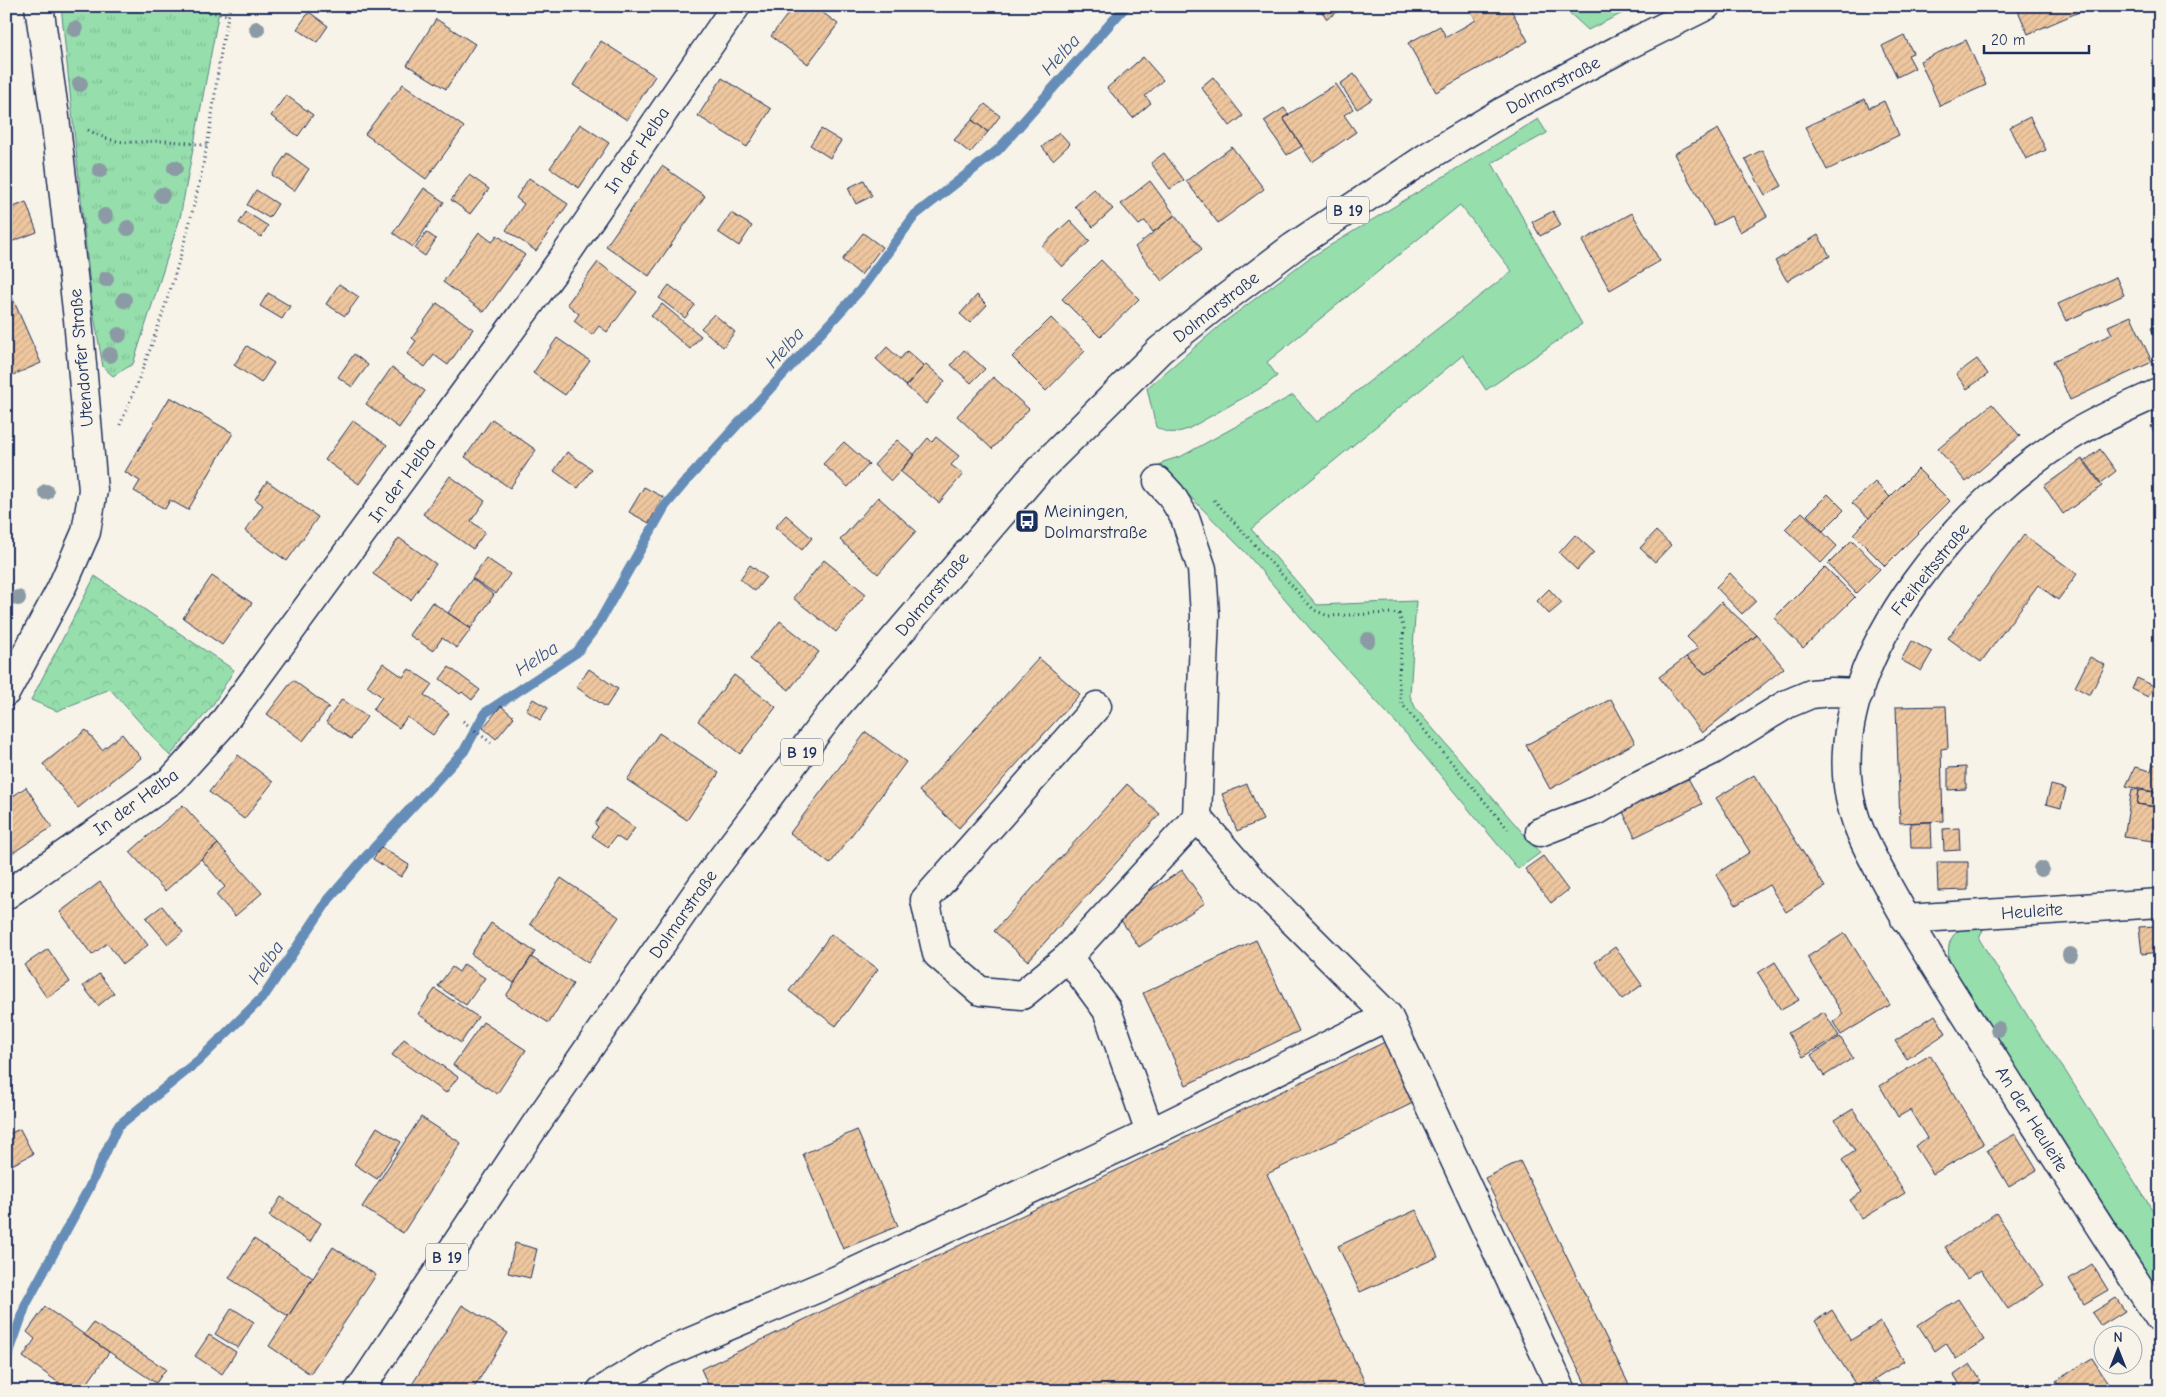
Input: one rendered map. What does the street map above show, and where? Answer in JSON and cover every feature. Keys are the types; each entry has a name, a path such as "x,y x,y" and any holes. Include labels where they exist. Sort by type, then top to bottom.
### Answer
{"street":[{"name":"Utendorfer Straße","path":"6,692 62,589 86,532 93,490 78,319 55,118 38,6"},
{"name":"In der Helba","path":"6,895 172,780 220,727 564,257 736,6"},
{"name":"Dolmarstraße","path":"359,1391 536,1124 711,873 836,707 1038,471 1160,350 1293,247 1427,157 1502,112 1618,50 1706,6"},
{"name":"Freiheitsstraße","path":"1905,918 1859,832 1848,788 1848,736 1869,661 1887,624 1907,593 1948,541 1998,491 2041,457 2076,433 2160,392"},
{"path":"1098,706 925,900 936,954 980,991 1022,995 1068,957 1197,817 1205,615 1202,569 1185,518 1171,496 1158,482"},
{"path":"1540,832 1598,810 1635,788 1711,751 1787,704 1811,694 1831,692 1859,693"},
{"path":"1197,817 1250,878 1388,1016 1562,1391"},
{"name":"Heuleite","path":"1905,918 2160,902"},
{"name":"An der Heuleite","path":"1905,918 2160,1319"},
{"path":"1068,957 1107,1010 1150,1133"},
{"path":"601,1391 662,1354 837,1280 1150,1133 1388,1016"}],"path":[{"path":"170,6 229,15"},
{"path":"118,431 161,315 180,254 207,146 231,6"},
{"path":"55,118 73,122 103,138 130,144 161,141 207,146"},
{"path":"1208,493 1314,610 1328,616 1392,612 1399,614 1404,629 1398,680 1402,704 1510,830 1521,836 1540,832"},
{"path":"463,721 491,743"}],"green space":[{"path":"61,6 220,6 180,218 133,364 113,376 103,367 92,304"},
{"path":"1562,6 1637,6 1588,30"},
{"path":"1538,119 1547,133 1492,163 1582,324 1486,390 1463,355 1251,529 1317,605 1416,601 1410,696 1416,709 1540,853 1518,869 1408,736 1313,632 1247,554 1160,466 1163,462 1182,456 1293,395 1317,422 1512,271 1460,205 1267,362 1277,376 1266,385 1188,429 1175,432 1164,431 1156,427 1147,388 1223,323 1308,259"},
{"path":"95,576 234,670 212,706 170,756 110,689 57,711 31,700"},
{"path":"1987,920 1979,939 2039,1034 2066,1072 2160,1222 2160,1297 1951,969 1949,948 1954,934 1967,926"}],"building":[{"path":"794,6 814,6 838,24 808,64 771,36"},
{"path":"1318,6 1345,6 1327,19"},
{"path":"1472,6 1509,6 1528,41 1436,92 1408,43 1440,26 1446,37 1476,20 1469,8"},
{"path":"2016,6 2076,6 2079,12 2028,34"},
{"path":"309,12 328,26 317,42 297,29"},
{"path":"436,19 475,44 446,89 407,65"},
{"path":"1904,35 1913,53 1908,55 1915,68 1897,77 1882,46"},
{"path":"1966,40 1986,85 1940,106 1920,61"},
{"path":"601,41 655,76 627,120 573,85"},
{"path":"1143,57 1163,80 1145,96 1151,103 1133,118 1107,88"},
{"path":"1354,74 1372,99 1357,109 1340,84"},
{"path":"1213,77 1243,116 1230,126 1201,87"},
{"path":"722,78 771,109 747,147 698,116"},
{"path":"403,84 464,127 426,179 365,134"},
{"path":"1336,84 1353,109 1344,115 1356,132 1312,162 1283,118"},
{"path":"286,95 313,115 298,136 271,116"},
{"path":"1865,99 1869,108 1884,101 1899,135 1827,170 1805,127"},
{"path":"985,104 1000,116 988,132 972,120"},
{"path":"1284,108 1289,115 1283,118 1302,146 1287,155 1264,121"},
{"path":"2030,117 2046,150 2026,159 2010,127"},
{"path":"972,120 988,132 970,153 954,140"},
{"path":"580,124 609,143 579,188 550,168"},
{"path":"821,129 841,141 830,158 810,145"},
{"path":"1718,129 1767,216 1740,232 1731,216 1714,225 1674,154"},
{"path":"1059,132 1070,144 1053,160 1042,147"},
{"path":"1232,147 1264,189 1218,223 1186,181"},
{"path":"1762,150 1782,186 1765,195 1745,159"},
{"path":"287,153 309,169 294,191 272,175"},
{"path":"1164,153 1184,180 1170,189 1151,163"},
{"path":"662,166 705,196 649,276 606,246"},
{"path":"469,175 489,189 470,214 451,200"},
{"path":"529,178 568,204 536,251 506,230 524,204 516,198"},
{"path":"864,180 872,196 856,204 848,188"},
{"path":"1150,181 1175,215 1153,232 1145,221 1139,225 1121,204"},
{"path":"424,188 444,202 413,247 393,233"},
{"path":"1094,189 1113,209 1093,227 1075,206"},
{"path":"256,190 278,204 269,218 247,205"},
{"path":"26,202 37,232 8,243 6,210"},
{"path":"1553,211 1561,225 1540,236 1532,222"},
{"path":"246,212 268,226 261,237 239,223"},
{"path":"731,213 752,226 739,246 718,232"},
{"path":"1632,213 1660,261 1610,290 1582,241"},
{"path":"1175,215 1202,249 1162,281 1135,247"},
{"path":"1070,220 1090,241 1062,267 1042,246"},
{"path":"426,232 436,239 425,256 415,249"},
{"path":"479,232 492,242 497,235 525,255 484,312 443,282"},
{"path":"863,233 882,247 861,275 842,260"},
{"path":"1818,235 1830,256 1787,281 1775,261"},
{"path":"1101,260 1139,299 1100,337 1062,299"},
{"path":"598,262 637,292 607,332 599,326 592,335 574,321 579,314 567,304"},
{"path":"2116,277 2124,295 2066,321 2058,304"},
{"path":"339,284 359,297 345,316 326,304"},
{"path":"669,285 695,305 685,318 659,298"},
{"path":"268,293 290,306 282,319 260,306"},
{"path":"977,295 987,305 970,323 960,314"},
{"path":"12,297 41,363 6,378 6,299"},
{"path":"437,303 473,329 448,365 434,355 425,367 407,354 416,341 412,338"},
{"path":"662,304 701,336 690,349 651,316"},
{"path":"714,314 735,332 723,347 701,328"},
{"path":"2131,316 2152,362 2070,400 2053,361 2112,334 2108,326"},
{"path":"1051,318 1085,351 1046,391 1012,357"},
{"path":"2160,324 2160,347 2151,328"},
{"path":"557,338 590,361 565,395 533,373"},
{"path":"247,346 274,363 261,383 234,365"},
{"path":"887,347 900,359 907,351 924,366 906,386 876,359"},
{"path":"964,350 985,369 971,383 951,365"},
{"path":"354,354 368,365 352,387 338,377"},
{"path":"1977,359 1988,374 1967,389 1956,374"},
{"path":"926,364 945,381 926,404 906,386"},
{"path":"392,367 425,391 399,428 366,404"},
{"path":"993,377 1029,409 992,449 957,416"},
{"path":"170,397 233,433 188,510 170,500 165,509 134,491 140,481 125,472"},
{"path":"1992,404 2020,436 1966,482 1938,449"},
{"path":"492,419 536,450 510,488 465,457"},
{"path":"353,421 387,445 359,484 325,460"},
{"path":"2160,421 2160,443 2151,426"},
{"path":"936,437 959,456 951,465 963,474 939,503 900,471 928,438 932,442"},
{"path":"897,440 915,455 891,481 874,465"},
{"path":"844,442 869,464 848,487 823,464"},
{"path":"2100,449 2116,471 2101,483 2085,461"},
{"path":"567,452 592,469 578,488 554,471"},
{"path":"2082,459 2102,486 2063,514 2044,486"},
{"path":"1918,469 1950,501 1885,566 1853,534"},
{"path":"450,476 485,501 471,521 485,532 473,549 423,514"},
{"path":"267,481 318,517 287,561 245,531 263,505 255,499"},
{"path":"1875,482 1890,497 1869,518 1852,503"},
{"path":"644,487 663,497 649,523 629,512"},
{"path":"1828,494 1844,510 1823,531 1807,515"},
{"path":"878,497 916,531 878,574 840,540"},
{"path":"1802,512 1837,546 1821,563 1785,529"},
{"path":"786,515 812,538 802,550 775,527"},
{"path":"1656,531 1671,545 1655,562 1640,548"},
{"path":"1575,535 1594,552 1577,570 1559,553"},
{"path":"2024,535 2077,574 2058,600 2038,585 1981,662 1948,638"},
{"path":"399,538 436,564 411,600 373,574"},
{"path":"1852,540 1880,569 1856,593 1828,564"},
{"path":"486,558 510,574 496,594 472,578"},
{"path":"824,560 866,594 836,632 793,598"},
{"path":"750,565 766,577 755,591 740,579"},
{"path":"1825,567 1855,597 1803,648 1774,618"},
{"path":"1730,573 1756,601 1742,614 1716,587"},
{"path":"212,576 252,603 222,645 183,618"},
{"path":"472,579 494,595 471,628 448,613"},
{"path":"1549,589 1562,603 1549,614 1537,601"},
{"path":"432,602 471,629 457,648 442,638 433,651 409,635"},
{"path":"1721,602 1757,635 1706,674 1686,657 1698,648 1687,637"},
{"path":"780,621 819,652 789,690 750,659"},
{"path":"1757,635 1784,668 1702,733 1659,677 1686,657 1706,674"},
{"path":"1912,641 1932,652 1921,671 1901,660"},
{"path":"2090,657 2105,665 2090,695 2075,687"},
{"path":"1039,658 1080,694 959,828 919,791"},
{"path":"383,663 403,677 409,669 432,684 424,695 449,713 433,735 407,717 399,728 373,710 382,697 367,686"},
{"path":"449,667 480,690 472,700 462,692 460,694 440,679"},
{"path":"589,669 618,689 606,707 576,687"},
{"path":"734,675 776,707 740,754 698,721"},
{"path":"2137,678 2154,686 2148,697 2132,689"},
{"path":"293,680 329,707 303,741 267,714"},
{"path":"342,699 367,717 351,739 326,722"},
{"path":"533,699 548,708 540,720 526,710"},
{"path":"1611,699 1635,743 1550,789 1526,745"},
{"path":"501,706 514,717 496,739 483,728"},
{"path":"1946,706 1948,748 1941,749 1943,821 1900,823 1896,707"},
{"path":"86,730 102,750 122,734 141,758 78,808 43,764"},
{"path":"866,732 906,762 830,864 790,833"},
{"path":"659,733 719,773 687,820 627,780"},
{"path":"238,755 273,782 244,819 209,792"},
{"path":"2153,764 2160,766 2160,793 2126,786 2135,767 2151,771"},
{"path":"1966,767 1966,789 1948,790 1948,768"},
{"path":"1754,775 1825,887 1786,912 1769,885 1736,905 1716,874 1750,852 1716,798"},
{"path":"1688,778 1702,804 1635,837 1622,810"},
{"path":"1127,784 1160,814 1028,961 994,931"},
{"path":"1247,784 1263,820 1237,831 1222,794"},
{"path":"2051,785 2066,789 2061,808 2046,804"},
{"path":"26,787 52,827 14,852 6,841 6,801"},
{"path":"2132,789 2139,790 2137,804 2158,807 2153,841 2124,837"},
{"path":"2139,790 2160,793 2160,808 2137,804"},
{"path":"183,805 218,844 165,891 130,852"},
{"path":"2158,807 2160,808 2160,842 2153,841"},
{"path":"606,808 635,828 625,842 616,836 608,847 592,836 598,827 595,824"},
{"path":"1931,822 1932,848 1911,848 1910,823"},
{"path":"1959,828 1960,850 1944,851 1943,829"},
{"path":"6,841 14,852 6,858"},
{"path":"218,844 262,893 235,916 216,895 225,887 201,859"},
{"path":"381,847 409,865 401,877 373,859"},
{"path":"1543,856 1568,890 1551,903 1525,869"},
{"path":"1937,862 1968,862 1968,890 1938,891"},
{"path":"1182,870 1205,903 1139,947 1116,913"},
{"path":"561,878 619,917 588,963 530,924"},
{"path":"100,882 148,945 123,964 107,943 92,955 60,912"},
{"path":"162,906 183,932 168,944 146,918"},
{"path":"491,923 535,952 514,983 471,954"},
{"path":"2155,926 2158,952 2142,954 2139,927"},
{"path":"1845,933 1890,1005 1841,1035 1833,1022 1843,1014 1807,957"},
{"path":"831,934 878,969 836,1026 789,991"},
{"path":"1256,940 1299,1031 1186,1085 1143,993"},
{"path":"1615,947 1642,985 1622,999 1595,962"},
{"path":"48,949 70,982 47,998 24,965"},
{"path":"531,957 573,984 549,1023 506,996"},
{"path":"1775,962 1799,1000 1781,1010 1758,973"},
{"path":"464,964 485,978 466,1005 438,986 452,967 459,972"},
{"path":"99,974 114,993 98,1006 83,986"},
{"path":"435,989 478,1017 461,1043 418,1014"},
{"path":"1824,1012 1839,1036 1803,1057 1788,1033"},
{"path":"1935,1015 1946,1033 1907,1059 1895,1041"},
{"path":"483,1022 526,1050 497,1094 453,1065"},
{"path":"1840,1037 1853,1058 1824,1076 1811,1055"},
{"path":"404,1039 458,1077 446,1093 392,1055"},
{"path":"1387,1041 1417,1101 1267,1174 1369,1391 711,1391 701,1369"},
{"path":"1930,1055 1984,1144 1933,1174 1915,1146 1927,1138 1910,1110 1898,1117 1880,1086"},
{"path":"1853,1109 1905,1193 1862,1219 1850,1200 1862,1192 1842,1160 1855,1151 1835,1120"},
{"path":"421,1117 461,1143 403,1233 362,1207"},
{"path":"377,1127 401,1142 377,1179 354,1164"},
{"path":"20,1129 33,1154 6,1168 6,1135"},
{"path":"857,1130 898,1226 843,1249 803,1154"},
{"path":"2015,1134 2037,1170 2009,1187 1987,1150"},
{"path":"1520,1161 1632,1391 1589,1391 1485,1178"},
{"path":"281,1197 321,1223 310,1242 269,1216"},
{"path":"1416,1210 1438,1257 1360,1292 1338,1246"},
{"path":"1996,1213 2044,1285 2008,1309 1981,1270 1967,1279 1945,1247"},
{"path":"254,1239 313,1278 288,1316 229,1278"},
{"path":"515,1243 537,1249 530,1278 508,1273"},
{"path":"333,1247 376,1275 310,1374 269,1346"},
{"path":"2092,1264 2108,1290 2084,1304 2069,1279"},
{"path":"2116,1298 2125,1311 2104,1324 2100,1324 2092,1313"},
{"path":"1958,1299 1985,1340 1956,1359 1946,1343 1935,1351 1918,1325"},
{"path":"462,1305 508,1333 472,1391 408,1391"},
{"path":"45,1307 109,1352 82,1391 70,1391 23,1357 35,1339 27,1332"},
{"path":"232,1308 254,1322 238,1348 215,1334"},
{"path":"1832,1310 1851,1340 1880,1322 1904,1361 1859,1390 1815,1321"},
{"path":"93,1323 166,1369 156,1383 84,1335"},
{"path":"209,1335 236,1352 222,1374 195,1356"},
{"path":"2092,1358 2094,1361 2094,1374 2102,1374 2113,1391 2062,1391 2056,1381"},
{"path":"1970,1364 1981,1381 1968,1391 1964,1391 1954,1375"},
{"path":"1877,1381 1884,1391 1868,1391 1866,1388"},
{"path":"58,1382 70,1391 51,1391"},
{"path":"248,1382 262,1391 243,1391"}],"waterway":[{"name":"Helba","path":"6,1361 26,1304 88,1190 118,1126 198,1061 264,996 329,899 464,751 485,713 577,652 598,624 665,506 686,481 861,289 915,215 998,150 1126,6"}],"place":[{"name":"Meiningen, Dolmarstraße","path":"1027,521"}]}
